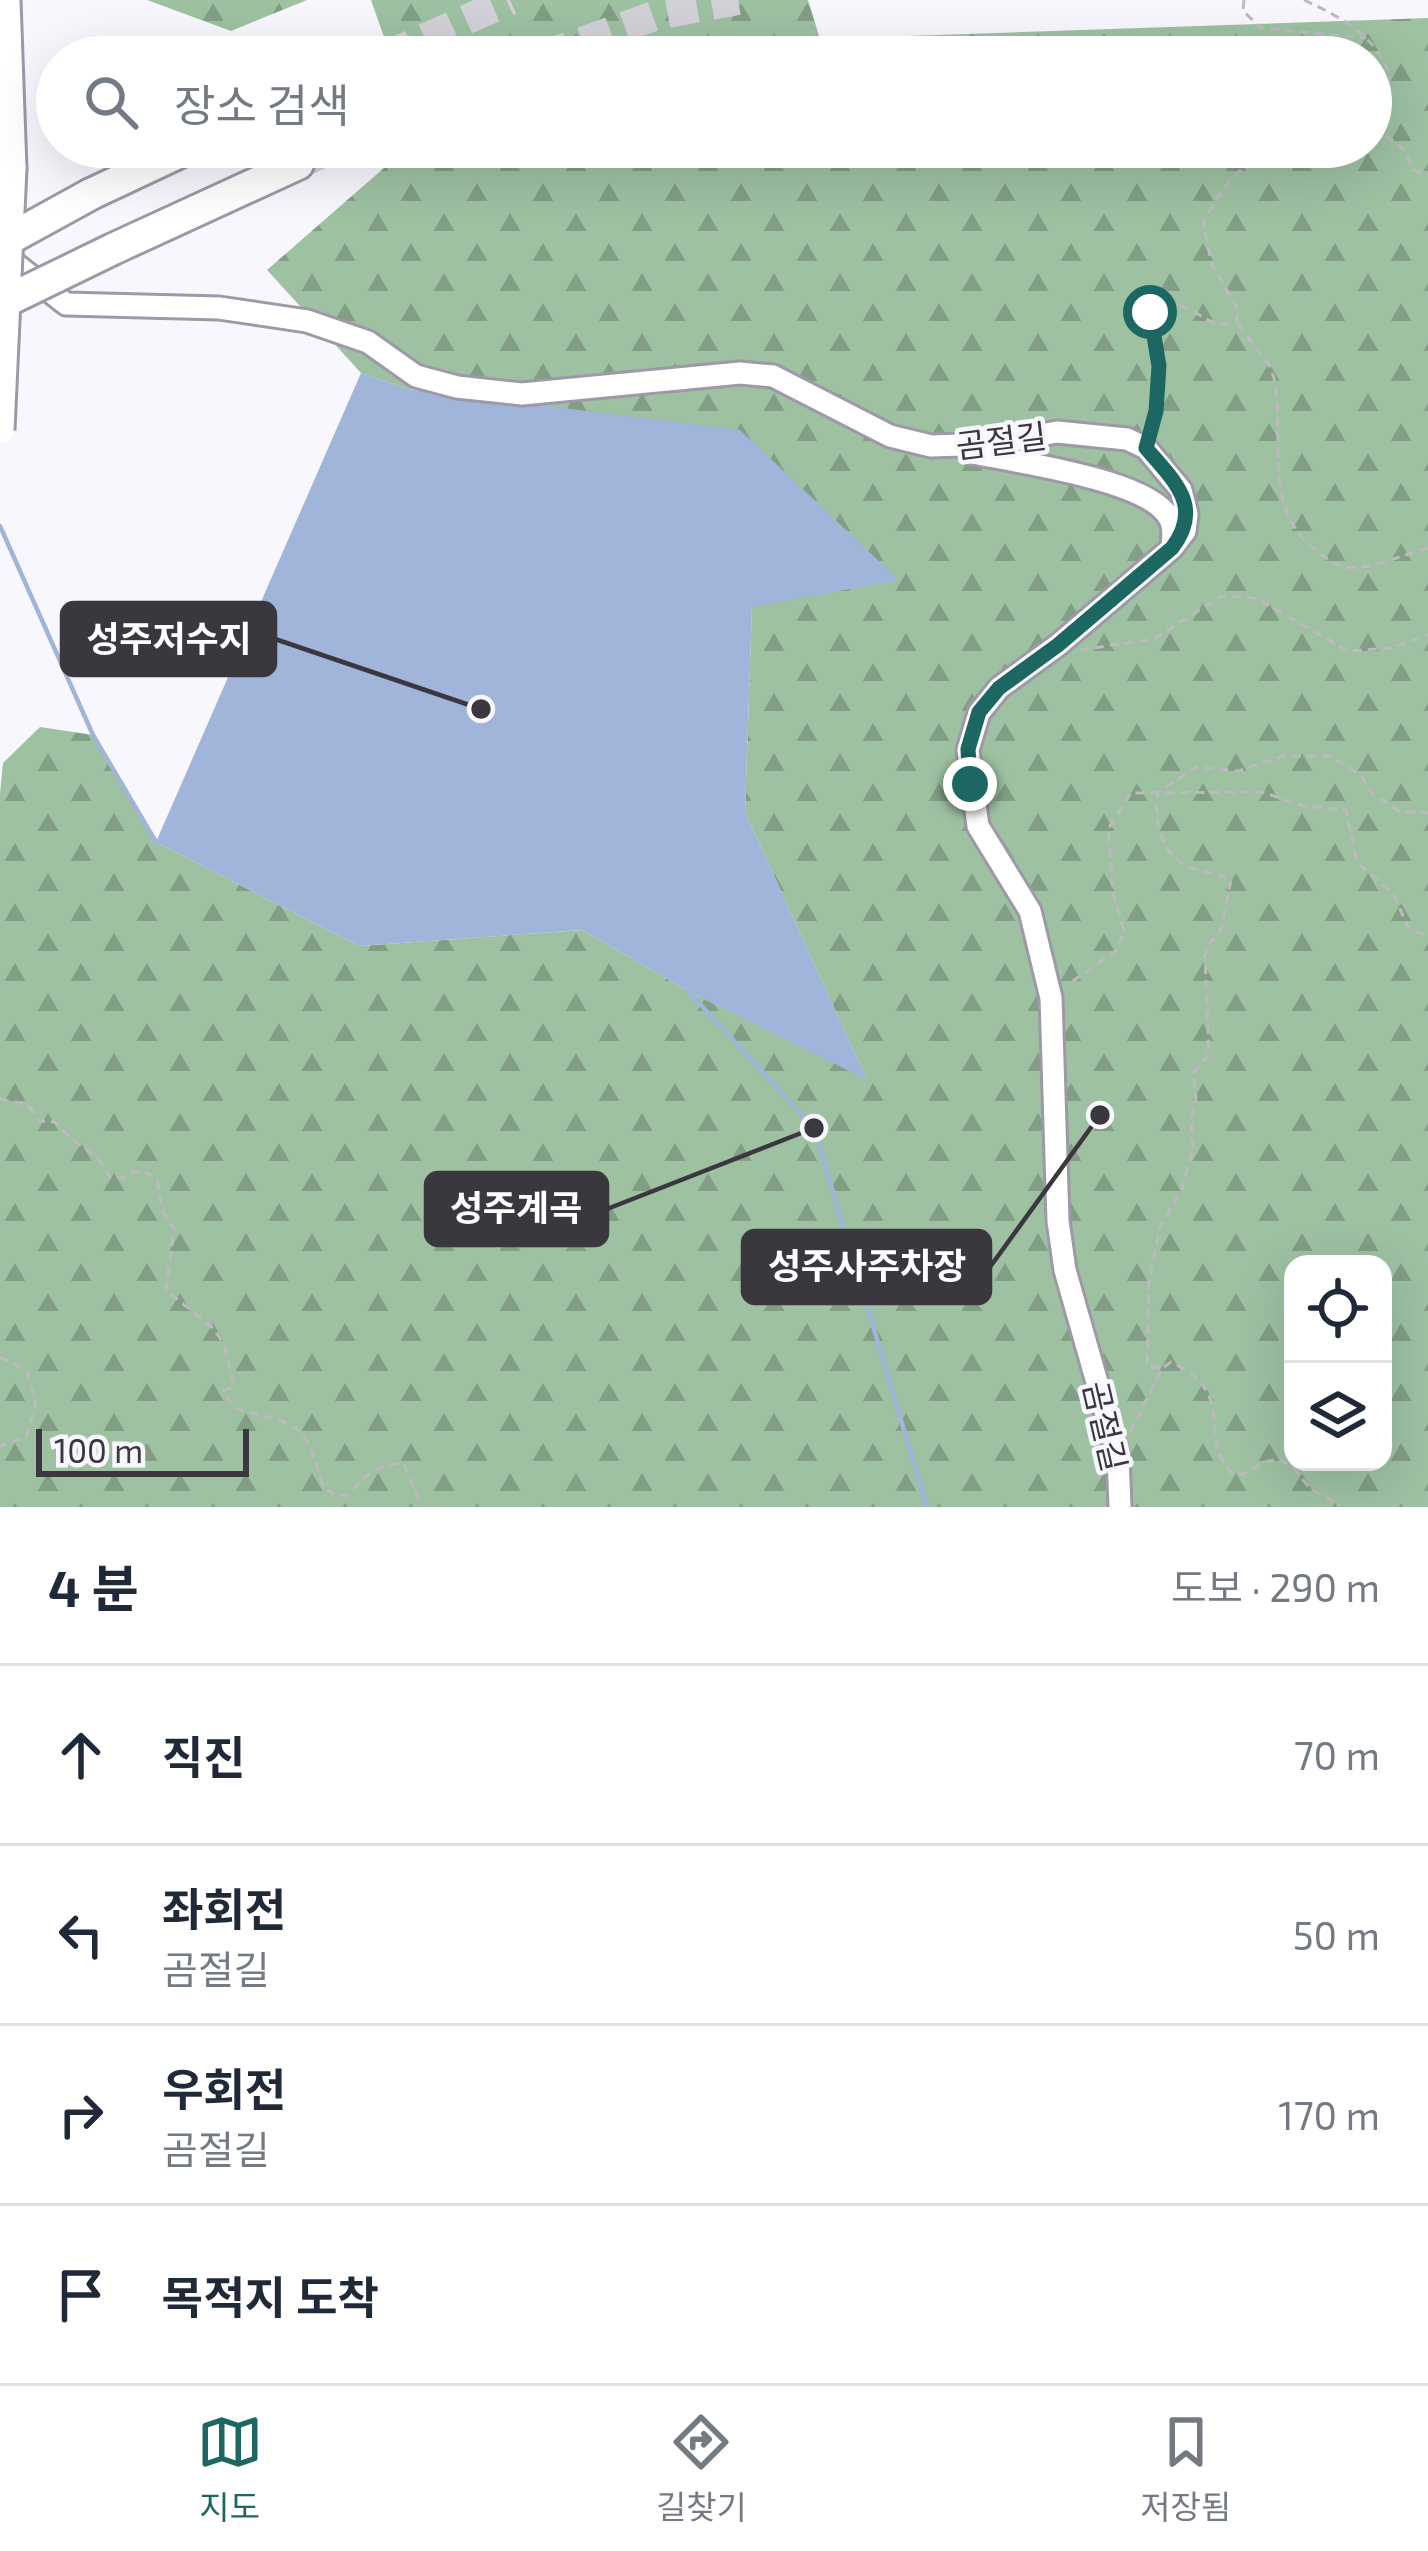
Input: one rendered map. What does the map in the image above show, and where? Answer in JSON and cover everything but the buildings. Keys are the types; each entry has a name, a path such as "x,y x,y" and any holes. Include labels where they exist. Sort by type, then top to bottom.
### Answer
{"highway":[{"path":"0,247 146,168"},
{"path":"0,304 289,168"}],"main road":[{"path":"0,430 12,168 6,0"}],"street":[{"name":"곰절길","path":"0,247 66,304 219,308 307,321 368,342 416,376 457,387 522,394 740,373 773,376 890,436 949,448 1057,432 1127,439 1146,448"},
{"path":"949,448 1129,488 1164,510 1174,529 1172,548"},
{"path":"1146,448 1181,490 1187,514 1185,531 1172,548"},
{"name":"곰절길","path":"1120,1507 1118,1456 1065,1270 1058,1222 1046,965 1030,911 978,826 968,749 979,712 999,688 1172,548"}],"path":[{"path":"1244,0 1243,11 1262,28 1348,36"},
{"path":"1304,0 1367,36"},
{"path":"1392,139 1404,148 1412,170 1428,173"},
{"path":"1244,168 1203,223 1212,265 1236,305 1237,322 1274,378 1281,499 1292,526 1310,547 1340,567 1360,567 1428,548"},
{"path":"1146,448 1156,411 1159,366 1150,312 1157,305 1179,305 1210,324 1237,322"},
{"path":"1048,652 1154,639 1220,596 1258,599 1348,651 1390,648 1428,635"},
{"path":"1162,1368 1147,1366 1149,1280 1160,1227 1182,1189 1193,1149 1193,1073 1209,1054 1205,956 1221,930 1231,880 1184,864 1166,847 1155,812 1158,792 1197,767 1238,771 1283,756 1330,756 1360,774 1371,792 1399,812 1428,813"},
{"path":"1073,981 1118,950 1124,930 1113,893 1108,829 1131,794 1262,792 1303,806 1346,810 1357,862 1394,895 1408,927 1428,937"},
{"path":"0,1099 28,1105 39,1121 55,1122 98,1156 110,1177 145,1171 157,1179 162,1210 174,1228 166,1290 213,1328 224,1344 234,1386 223,1391 234,1408 260,1412 305,1433 323,1486 336,1496 348,1495 365,1475 382,1465 404,1464 418,1507"},
{"path":"0,1357 27,1371 36,1403 26,1437 0,1446"},
{"path":"1118,1456 1162,1368 1171,1362 1188,1370 1212,1396 1218,1449 1222,1463 1233,1474 1245,1475 1276,1460 1297,1467 1312,1490 1339,1507"}],"green space":[{"path":"147,0 307,0 231,31"},
{"path":"371,0 808,0 819,36 384,36"},
{"path":"1428,18 1428,1507 0,1507 0,793 3,763 40,727 93,735 156,842 359,946 582,930 688,991 866,1078 745,812 752,606 897,580 456,393 408,389 361,373 267,270 384,168 1392,168 1392,36 907,36"}],"water":[{"path":"361,373 408,389 740,430 899,580 752,607 745,812 867,1080 688,991 582,930 359,946 156,842"}],"waterway":[{"path":"0,526 93,735 156,842"},
{"path":"688,991 814,1128 927,1507"}],"tunnel":[{"path":"430,36 510,0"},
{"path":"598,36 657,15 738,0"}],"place":[{"name":"성주저수지","path":"481,709"},
{"name":"성주사주차장","path":"1100,1115"},
{"name":"성주계곡","path":"814,1128"}],"route":[{"path":"970,784 968,749 979,712 999,688 1058,645 1172,548 1185,531 1187,514 1181,490 1146,448 1156,411 1159,366 1150,312"}]}
